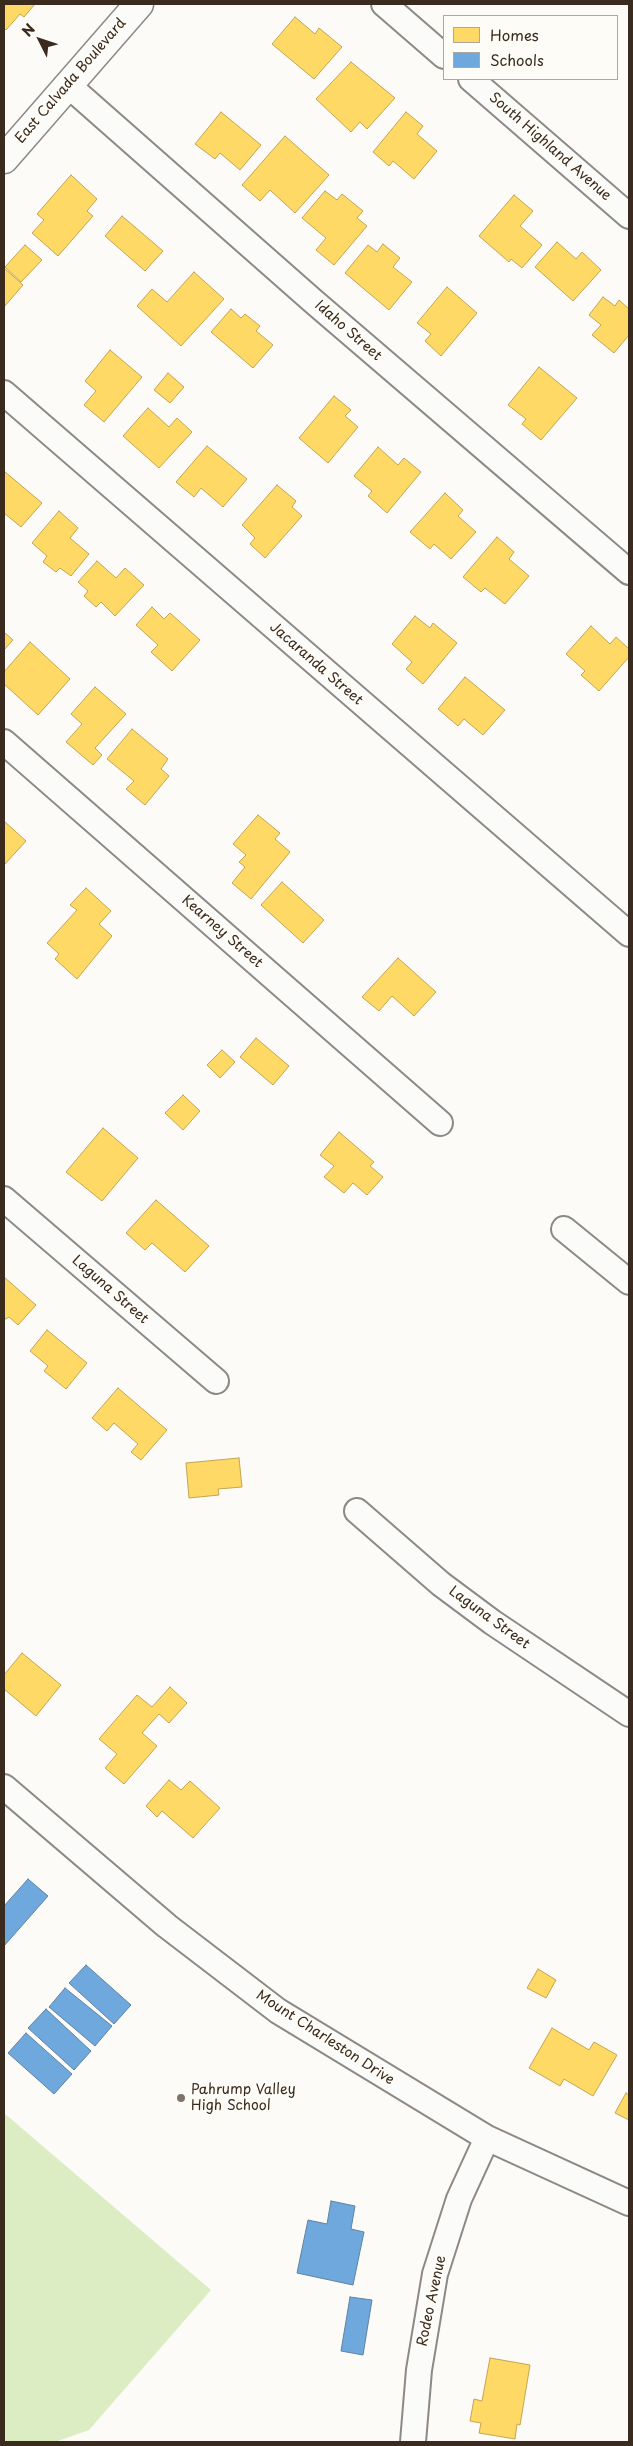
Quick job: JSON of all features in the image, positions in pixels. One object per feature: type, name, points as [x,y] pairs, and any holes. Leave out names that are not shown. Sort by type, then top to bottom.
[{"type":"main road","name":"East Calvada Boulevard","points":[[4,159],[138,4]]},
{"type":"street","points":[[384,4],[443,55]]},
{"type":"street","name":"South Highland Avenue","points":[[472,80],[629,216]]},
{"type":"street","name":"Idaho Street","points":[[69,86],[313,301],[629,572]]},
{"type":"street","name":"Jacaranda Street","points":[[4,393],[629,934]]},
{"type":"street","name":"Kearney Street","points":[[4,742],[440,1123]]},
{"type":"street","name":"Laguna Street","points":[[4,1199],[216,1381]]},
{"type":"street","points":[[564,1228],[629,1282]]},
{"type":"street","name":"Laguna Street","points":[[357,1511],[441,1584],[485,1617],[629,1714]]},
{"type":"street","name":"Mount Charleston Drive","points":[[4,1787],[168,1926],[278,2011],[487,2138],[629,2203]]},
{"type":"street","name":"Rodeo Avenue","points":[[413,2442],[419,2370],[435,2274],[459,2199],[487,2138]]},
{"type":"green space","points":[[4,2113],[211,2290],[89,2430],[55,2442],[4,2442]]},
{"type":"building: Homes","points":[[4,4],[35,4],[24,17],[20,14],[6,30],[4,28]]},
{"type":"building: Homes","points":[[295,17],[315,34],[319,28],[342,47],[314,79],[272,44]]},
{"type":"building: Homes","points":[[351,62],[395,98],[367,129],[360,122],[351,132],[316,99]]},
{"type":"building: Homes","points":[[221,112],[261,145],[240,170],[220,153],[215,159],[195,144]]},
{"type":"building: Homes","points":[[406,112],[423,126],[417,134],[437,151],[414,179],[393,161],[389,166],[373,152]]},
{"type":"building: Homes","points":[[285,136],[329,175],[295,213],[270,190],[260,201],[242,185]]},
{"type":"building: Homes","points":[[71,175],[97,199],[87,211],[93,216],[58,256],[32,233],[44,220],[37,214]]},
{"type":"building: Homes","points":[[325,191],[337,200],[342,194],[363,211],[357,218],[367,226],[334,265],[316,250],[326,238],[302,218]]},
{"type":"building: Homes","points":[[514,195],[533,211],[520,226],[542,245],[522,268],[511,259],[509,262],[479,236]]},
{"type":"building: Homes","points":[[122,216],[163,251],[145,271],[105,236]]},
{"type":"building: Homes","points":[[557,242],[576,259],[582,252],[601,270],[573,301],[535,267]]},
{"type":"building: Homes","points":[[383,244],[400,258],[393,267],[412,282],[389,310],[345,273],[368,245],[377,252]]},
{"type":"building: Homes","points":[[25,245],[42,260],[21,282],[5,267]]},
{"type":"building: Homes","points":[[4,268],[23,285],[4,307]]},
{"type":"building: Homes","points":[[194,272],[224,299],[181,346],[137,306],[152,289],[167,302]]},
{"type":"building: Homes","points":[[447,287],[477,313],[441,356],[425,341],[431,334],[417,323]]},
{"type":"building: Homes","points":[[603,297],[615,306],[619,300],[629,309],[629,335],[614,353],[592,335],[601,325],[589,315]]},
{"type":"building: Homes","points":[[231,309],[241,318],[245,314],[260,326],[256,331],[273,345],[253,368],[211,332]]},
{"type":"building: Homes","points":[[110,350],[142,377],[104,422],[84,405],[96,391],[85,381]]},
{"type":"building: Homes","points":[[539,367],[577,398],[541,440],[522,424],[526,419],[508,405]]},
{"type":"building: Homes","points":[[168,373],[184,387],[170,403],[154,390]]},
{"type":"building: Homes","points":[[334,396],[351,410],[345,416],[358,427],[328,463],[299,438]]},
{"type":"building: Homes","points":[[148,408],[169,427],[177,418],[192,432],[159,468],[123,436]]},
{"type":"building: Homes","points":[[207,446],[247,479],[223,507],[201,488],[194,497],[176,482]]},
{"type":"building: Homes","points":[[378,447],[398,465],[404,458],[421,472],[387,513],[368,496],[372,491],[354,476]]},
{"type":"building: Homes","points":[[4,471],[42,503],[21,527],[4,513]]},
{"type":"building: Homes","points":[[277,485],[296,501],[292,507],[302,516],[265,558],[250,544],[255,538],[242,525]]},
{"type":"building: Homes","points":[[445,493],[463,510],[458,516],[476,532],[451,559],[434,544],[430,549],[410,532]]},
{"type":"building: Homes","points":[[59,511],[78,528],[70,538],[89,554],[71,576],[60,568],[56,572],[43,562],[47,556],[32,543]]},
{"type":"building: Homes","points":[[497,537],[514,552],[509,559],[529,576],[505,604],[485,588],[481,592],[463,577]]},
{"type":"building: Homes","points":[[97,561],[116,578],[125,568],[144,585],[115,616],[101,602],[96,607],[84,596],[88,591],[78,582]]},
{"type":"building: Homes","points":[[152,607],[164,619],[170,613],[200,640],[172,671],[151,652],[158,645],[136,625]]},
{"type":"building: Homes","points":[[415,616],[430,628],[433,623],[457,643],[423,684],[406,669],[412,662],[392,644]]},
{"type":"building: Homes","points":[[591,626],[610,644],[616,637],[629,649],[629,657],[599,691],[581,675],[585,671],[566,654]]},
{"type":"building: Homes","points":[[4,632],[13,640],[4,650]]},
{"type":"building: Homes","points":[[30,642],[70,679],[38,715],[4,684],[4,672]]},
{"type":"building: Homes","points":[[465,677],[505,710],[483,735],[464,719],[458,726],[438,709]]},
{"type":"building: Homes","points":[[95,687],[126,714],[95,748],[102,755],[93,765],[66,742],[82,724],[71,714]]},
{"type":"building: Homes","points":[[132,729],[168,759],[161,769],[169,776],[145,805],[126,789],[134,781],[107,759]]},
{"type":"building: Homes","points":[[258,815],[280,833],[275,839],[290,852],[251,899],[232,883],[245,867],[239,862],[246,855],[233,844]]},
{"type":"building: Homes","points":[[4,821],[26,841],[5,864],[4,862]]},
{"type":"building: Homes","points":[[282,882],[324,920],[303,943],[261,905]]},
{"type":"building: Homes","points":[[86,888],[111,911],[99,924],[112,936],[77,979],[55,959],[59,954],[47,943],[77,910],[70,905]]},
{"type":"building: Homes","points":[[398,958],[436,992],[414,1016],[392,996],[379,1011],[362,997]]},
{"type":"building: Homes","points":[[256,1038],[289,1066],[273,1085],[240,1057]]},
{"type":"building: Homes","points":[[222,1050],[235,1062],[220,1078],[207,1065]]},
{"type":"building: Homes","points":[[183,1095],[200,1111],[183,1130],[165,1113]]},
{"type":"building: Homes","points":[[103,1128],[138,1158],[102,1201],[66,1172]]},
{"type":"building: Homes","points":[[339,1132],[374,1162],[370,1166],[383,1177],[367,1195],[353,1183],[344,1193],[324,1177],[334,1166],[320,1155]]},
{"type":"building: Homes","points":[[156,1200],[209,1246],[185,1272],[152,1243],[145,1250],[126,1233]]},
{"type":"building: Homes","points":[[4,1277],[36,1305],[18,1325],[9,1317],[4,1320]]},
{"type":"building: Homes","points":[[47,1330],[87,1363],[66,1389],[44,1371],[48,1366],[30,1351]]},
{"type":"building: Homes","points":[[118,1388],[167,1430],[141,1460],[131,1452],[138,1444],[114,1423],[107,1431],[92,1418]]},
{"type":"building: Homes","points":[[239,1458],[242,1487],[218,1489],[219,1495],[189,1498],[186,1463]]},
{"type":"building: Homes","points":[[22,1653],[61,1685],[36,1716],[4,1689],[4,1675]]},
{"type":"building: Homes","points":[[170,1687],[187,1703],[169,1723],[159,1714],[142,1733],[157,1746],[124,1784],[105,1768],[117,1754],[99,1739],[137,1695],[152,1707]]},
{"type":"building: Homes","points":[[169,1780],[181,1790],[190,1781],[220,1808],[193,1838],[162,1811],[157,1817],[146,1806]]},
{"type":"building: Homes","points":[[538,1969],[556,1980],[546,1998],[527,1988]]},
{"type":"building: Homes","points":[[552,2028],[589,2050],[594,2042],[617,2055],[593,2096],[564,2079],[560,2086],[529,2068]]},
{"type":"building: Homes","points":[[626,2093],[629,2095],[629,2120],[615,2113]]},
{"type":"building: Homes","points":[[490,2358],[530,2365],[520,2425],[517,2424],[515,2439],[479,2433],[481,2423],[470,2421],[474,2399],[482,2401]]},
{"type":"building: Schools","points":[[28,1879],[48,1896],[4,1946],[4,1906]]},
{"type":"building: Schools","points":[[86,1965],[131,2005],[114,2024],[69,1983]]},
{"type":"building: Schools","points":[[65,1988],[112,2026],[95,2046],[49,2007]]},
{"type":"building: Schools","points":[[46,2009],[91,2051],[74,2070],[28,2028]]},
{"type":"building: Schools","points":[[26,2033],[72,2074],[54,2094],[8,2053]]},
{"type":"building: Schools","points":[[331,2201],[355,2206],[351,2229],[364,2232],[353,2285],[297,2273],[308,2220],[327,2224]]},
{"type":"building: Schools","points":[[350,2297],[372,2300],[363,2355],[341,2351]]},
{"type":"place","name":"Pahrump Valley High School","points":[[181,2098]]}]
